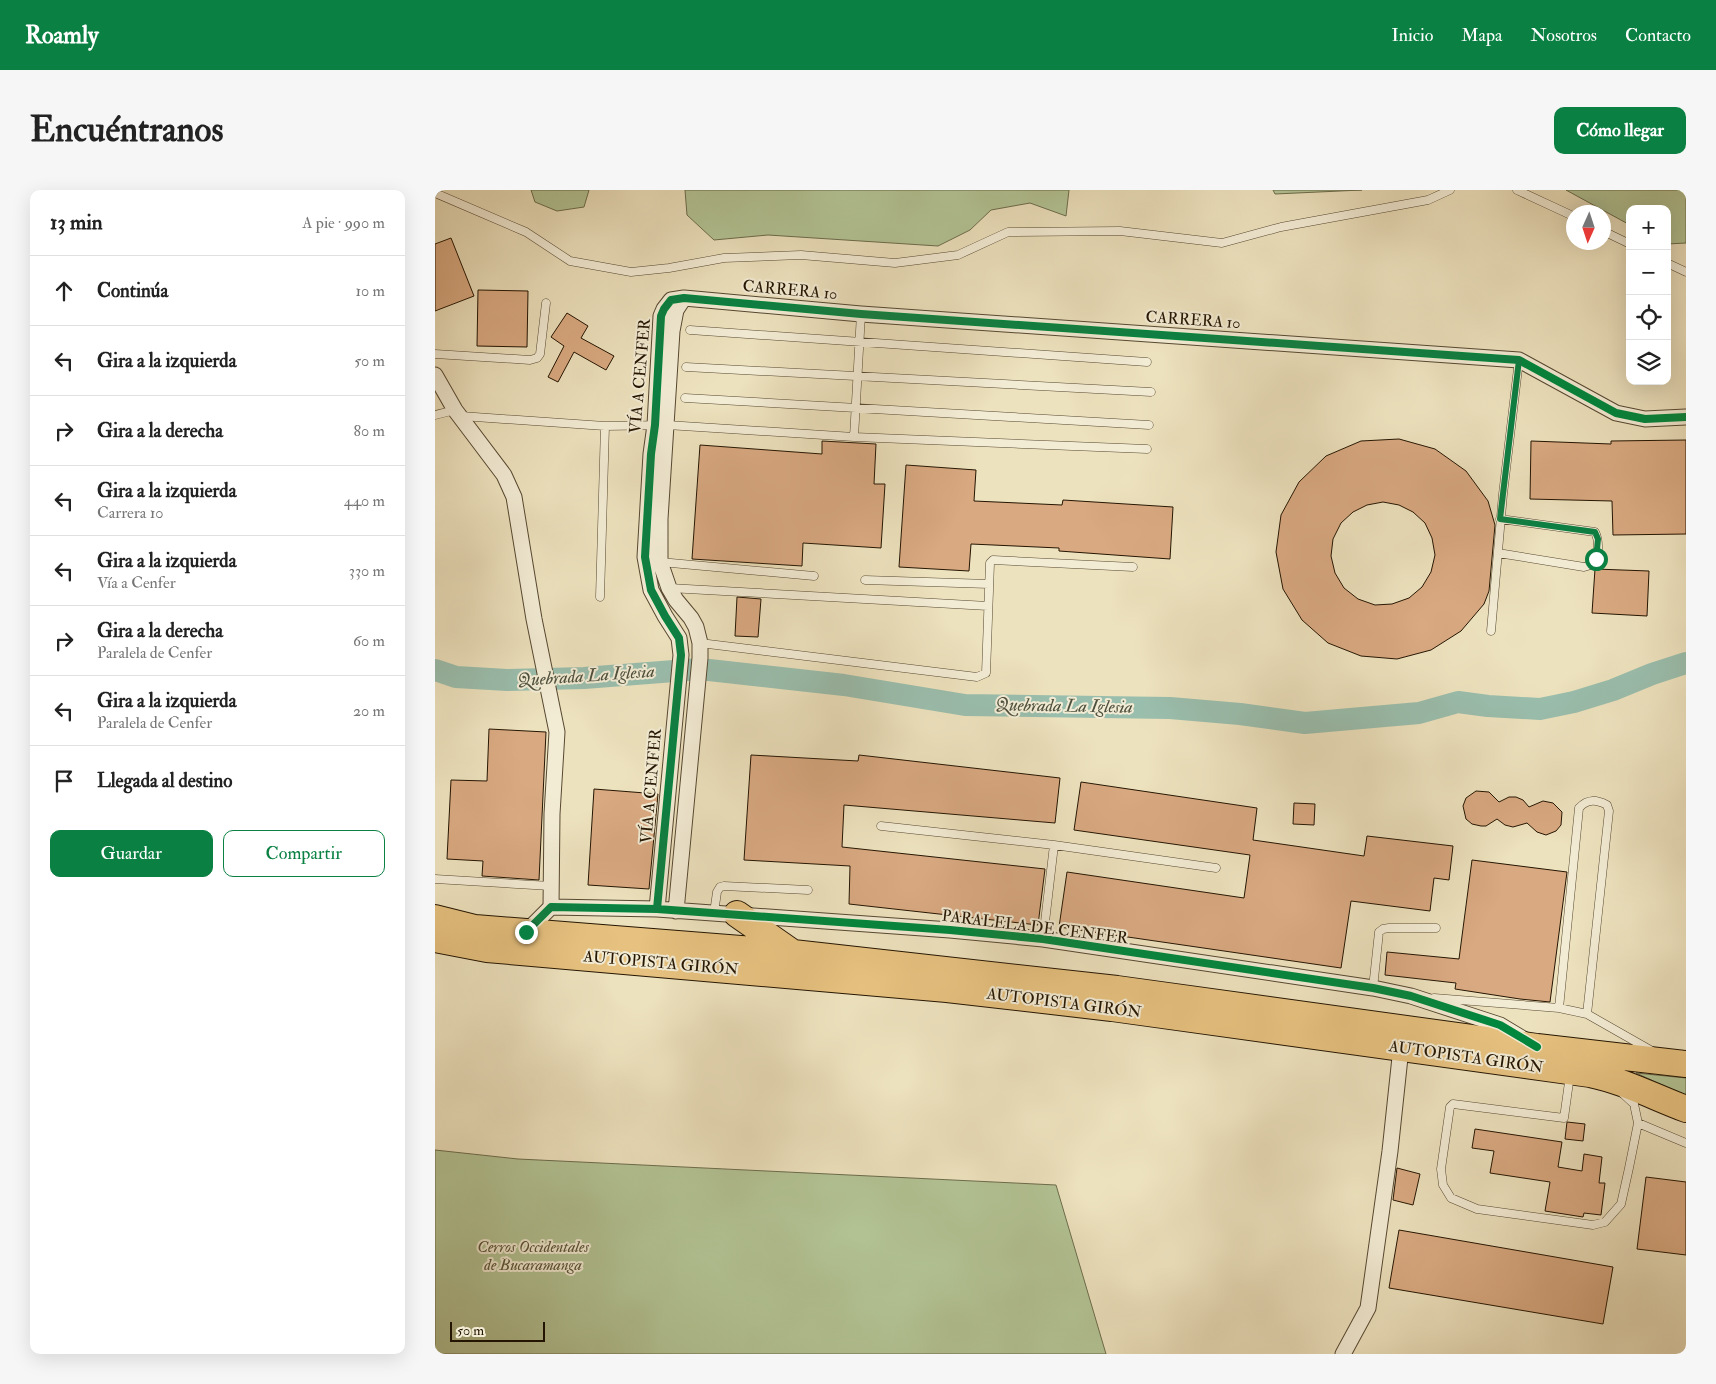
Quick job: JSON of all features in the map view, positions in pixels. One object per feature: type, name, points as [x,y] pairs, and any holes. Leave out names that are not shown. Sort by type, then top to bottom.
[{"type":"highway","points":[[726,914],[793,953]]},
{"type":"highway","name":"AUTOPISTA GIRÓN","points":[[435,918],[475,928],[793,953],[1117,989],[1537,1047],[1679,1064]]},
{"type":"highway","name":"AUTOPISTA GIRÓN","points":[[435,939],[487,948],[947,989],[1112,1008],[1581,1073],[1611,1079],[1678,1104]]},
{"type":"street","name":"CARRERA 10","points":[[684,298],[861,314],[1519,360],[1616,413],[1645,419],[1686,417]]},
{"type":"street","name":"VÍA A CENFER","points":[[676,911],[700,658],[696,627],[669,588],[660,562],[661,316],[671,300],[684,298]]},
{"type":"street","points":[[435,375],[458,413],[504,475],[514,497],[550,704],[557,732],[552,814],[551,907],[526,932]]},
{"type":"street","name":"VÍA A CENFER","points":[[657,909],[681,655],[679,638],[651,590],[645,557],[651,454],[661,425]]},
{"type":"street","name":"PARALELA DE CENFER","points":[[551,907],[657,909],[950,930],[1043,939],[1373,988],[1411,996],[1501,1025],[1537,1047]]},
{"type":"street","points":[[1343,1354],[1368,1308],[1391,1151],[1401,1048]]},
{"type":"lane","points":[[435,193],[526,232],[570,261],[631,272],[669,268],[723,258],[801,255],[895,263],[958,255],[1008,232],[1120,232],[1223,243],[1281,227],[1428,200],[1450,190]]},
{"type":"lane","points":[[1517,190],[1566,213]]},
{"type":"lane","points":[[1611,235],[1626,242]]},
{"type":"lane","points":[[1671,264],[1686,272]]},
{"type":"lane","points":[[435,354],[530,360],[537,358],[540,354],[547,303]]},
{"type":"lane","points":[[854,437],[861,314]]},
{"type":"lane","points":[[690,330],[1147,362]]},
{"type":"lane","points":[[1491,631],[1500,519],[1519,360]]},
{"type":"lane","points":[[686,367],[1151,392]]},
{"type":"lane","points":[[685,398],[1149,425]]},
{"type":"lane","points":[[435,415],[458,413],[605,426],[661,425],[854,437],[1147,449]]},
{"type":"lane","points":[[600,597],[605,426]]},
{"type":"lane","points":[[1498,553],[1584,567],[1592,564],[1596,559],[1598,539],[1595,532],[1500,519]]},
{"type":"lane","points":[[699,643],[977,677],[983,676],[986,673],[990,563],[997,560],[1133,567]]},
{"type":"lane","points":[[660,562],[814,576]]},
{"type":"lane","points":[[865,580],[989,584]]},
{"type":"lane","points":[[669,588],[988,606]]},
{"type":"lane","points":[[1559,1008],[1579,808],[1584,802],[1597,800],[1607,805],[1609,811],[1587,1014]]},
{"type":"lane","points":[[881,826],[1054,845],[1216,868]]},
{"type":"lane","points":[[1043,939],[1054,845]]},
{"type":"lane","points":[[435,879],[551,886]]},
{"type":"lane","points":[[726,914],[717,892],[720,887],[808,890]]},
{"type":"lane","points":[[1373,988],[1379,932],[1389,928],[1436,928]]},
{"type":"lane","name":"PARALELA DE CENFER","points":[[1411,996],[1559,1008],[1587,1014],[1679,1064]]},
{"type":"lane","points":[[1581,1073],[1621,1092],[1634,1104],[1638,1123],[1621,1204],[1605,1222],[1593,1225],[1477,1209],[1451,1198],[1443,1185],[1441,1169],[1450,1107],[1453,1104],[1458,1103],[1564,1118],[1581,1073]]},
{"type":"lane","points":[[1638,1123],[1686,1143]]},
{"type":"green space","points":[[531,190],[589,190],[584,207],[557,211],[535,202]]},
{"type":"green space","points":[[685,190],[1069,190],[1066,216],[1030,203],[991,210],[970,230],[938,246],[768,235],[714,240],[687,215]]},
{"type":"green space","points":[[1273,190],[1362,190],[1275,194]]},
{"type":"green space","points":[[1566,190],[1686,190],[1686,243],[1671,244],[1671,205],[1626,205],[1626,223],[1611,215],[1611,205],[1593,205]]},
{"type":"green space","points":[[1636,1073],[1686,1078],[1686,1095],[1682,1094]]},
{"type":"green space","name":"Cerros Occidentales de Bucaramanga","points":[[435,1150],[518,1159],[1056,1185],[1106,1354],[435,1354]]},
{"type":"building","points":[[451,238],[474,296],[435,311],[435,244]]},
{"type":"building","points":[[478,290],[528,291],[527,347],[477,346]]},
{"type":"building","points":[[567,313],[588,326],[581,338],[614,356],[606,370],[574,352],[558,382],[548,377],[564,346],[551,337]]},
{"type":"building","points":[[1399,439],[1435,449],[1466,471],[1488,501],[1495,525],[1489,591],[1484,604],[1461,631],[1431,650],[1397,659],[1361,656],[1328,643],[1302,620],[1283,589],[1276,552],[1281,515],[1299,482],[1326,456],[1361,441]],"holes":[[[1383,502],[1399,505],[1413,512],[1425,523],[1432,538],[1435,555],[1431,572],[1422,587],[1409,598],[1392,604],[1375,605],[1358,599],[1344,588],[1335,573],[1331,556],[1333,539],[1341,523],[1353,512],[1367,505]]]},
{"type":"building","points":[[1686,440],[1686,534],[1613,535],[1612,501],[1530,499],[1531,441],[1611,444],[1611,441]]},
{"type":"building","points":[[822,441],[876,444],[874,484],[885,484],[881,548],[803,543],[802,566],[692,559],[700,445],[822,454]]},
{"type":"building","points":[[906,465],[976,470],[974,501],[1062,505],[1063,500],[1173,507],[1170,559],[1059,551],[1059,548],[971,544],[969,571],[899,567]]},
{"type":"building","points":[[1595,569],[1649,571],[1647,616],[1592,613]]},
{"type":"building","points":[[737,597],[761,599],[758,637],[735,636]]},
{"type":"building","points":[[489,729],[546,732],[539,880],[482,876],[483,861],[447,859],[451,780],[487,781]]},
{"type":"building","points":[[751,755],[858,761],[859,755],[1060,778],[1055,823],[844,805],[842,847],[1045,869],[1038,925],[849,904],[850,866],[744,860]]},
{"type":"building","points":[[1081,782],[1257,808],[1253,840],[1364,856],[1367,836],[1453,846],[1449,880],[1434,878],[1430,911],[1351,901],[1341,968],[1059,927],[1067,872],[1244,898],[1250,855],[1074,830]]},
{"type":"building","points":[[594,789],[658,794],[649,889],[588,885]]},
{"type":"building","points":[[1476,791],[1489,792],[1499,802],[1509,797],[1516,797],[1523,800],[1529,807],[1543,801],[1553,803],[1562,812],[1561,825],[1556,831],[1546,835],[1537,832],[1527,823],[1513,827],[1505,825],[1497,819],[1486,826],[1472,824],[1466,819],[1463,806],[1466,798]]},
{"type":"building","points":[[1294,803],[1315,804],[1314,825],[1293,824]]},
{"type":"building","points":[[1472,860],[1567,872],[1550,1002],[1455,989],[1456,983],[1385,975],[1387,952],[1459,959]]},
{"type":"building","points":[[1567,1122],[1585,1124],[1583,1141],[1565,1139]]},
{"type":"building","points":[[1475,1129],[1562,1142],[1558,1167],[1582,1171],[1584,1154],[1602,1157],[1599,1183],[1605,1183],[1601,1215],[1584,1213],[1583,1217],[1545,1211],[1550,1182],[1490,1173],[1494,1151],[1472,1148]]},
{"type":"building","points":[[1397,1168],[1420,1174],[1413,1205],[1393,1200]]},
{"type":"building","points":[[1646,1177],[1686,1182],[1686,1255],[1637,1249]]},
{"type":"building","points":[[1399,1230],[1613,1267],[1603,1324],[1389,1288]]},
{"type":"waterway","name":"Quebrada La Iglesia","points":[[435,670],[456,677],[507,680],[584,678],[700,669],[844,685],[965,705],[1170,708],[1240,714],[1305,723],[1419,713],[1458,702],[1540,709],[1574,702],[1613,690],[1686,663]]},
{"type":"cycle path","points":[[657,909],[681,655],[679,638],[651,590],[645,557],[661,316],[671,300],[684,298],[861,314],[1519,360],[1616,413],[1645,419],[1686,417]]},
{"type":"cycle path","points":[[526,932],[551,907],[657,909],[950,930],[1043,939],[1373,988],[1411,996],[1500,1025],[1537,1047]]},
{"type":"route","points":[[526,932],[551,907],[657,909],[681,655],[679,638],[651,590],[645,557],[661,316],[671,300],[684,298],[861,314],[1519,360],[1500,519],[1595,532],[1598,539],[1596,559]]}]
